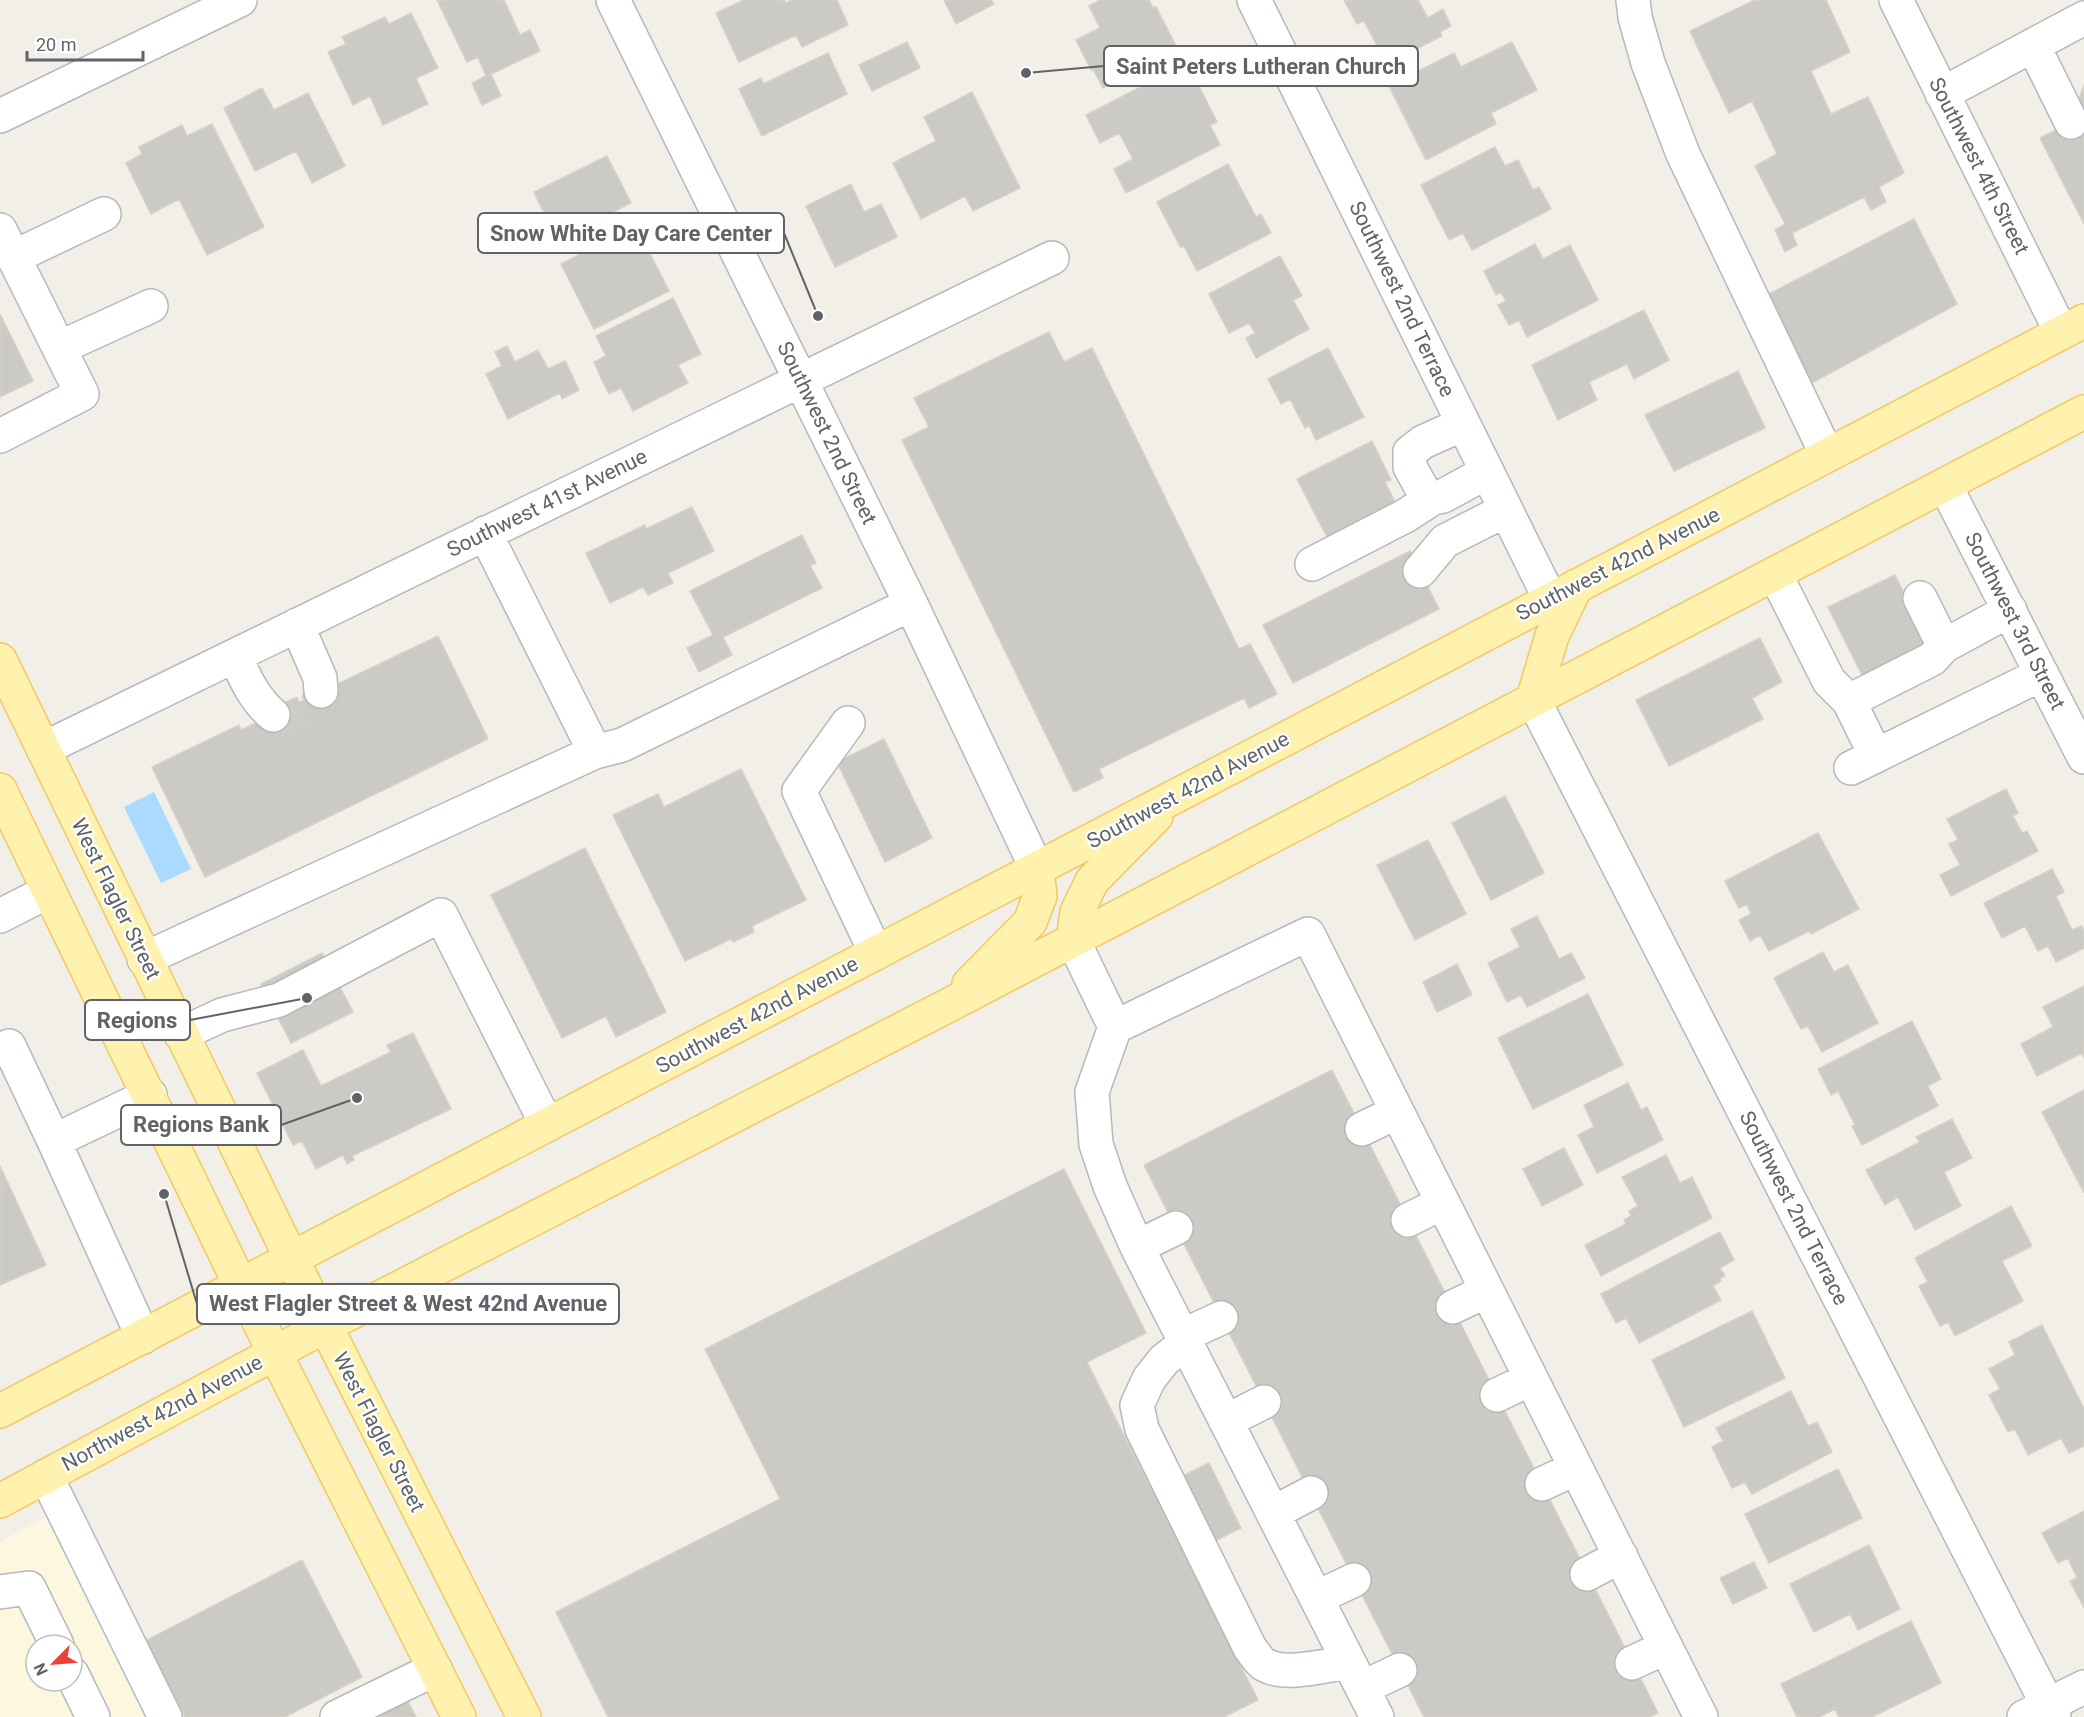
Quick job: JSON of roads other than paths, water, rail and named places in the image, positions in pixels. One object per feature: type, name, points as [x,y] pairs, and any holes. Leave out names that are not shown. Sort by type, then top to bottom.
[{"type":"main road","name":"Southwest 42nd Avenue","points":[[292,1260],[2073,326]]},
{"type":"main road","points":[[325,1326],[949,1005],[2084,412]]},
{"type":"main road","points":[[1533,699],[1563,593]]},
{"type":"main road","name":"West Flagler Street","points":[[0,660],[292,1260],[524,1717]]},
{"type":"main road","points":[[0,790],[242,1286],[459,1717]]},
{"type":"main road","points":[[1073,940],[1077,912],[1092,881],[1176,796]]},
{"type":"main road","points":[[949,1005],[1030,922],[1040,896],[1037,869]]},
{"type":"main road","points":[[0,1411],[292,1260]]},
{"type":"main road","name":"Northwest 42nd Avenue","points":[[0,1501],[325,1326]]},
{"type":"street","points":[[0,116],[240,0]]},
{"type":"street","name":"Southwest 2nd Street","points":[[613,0],[911,604],[1037,869]]},
{"type":"street","name":"Southwest 2nd Terrace","points":[[1254,0],[1506,510],[1563,593]]},
{"type":"street","points":[[1633,0],[1635,17],[1648,63],[1683,153],[1827,455]]},
{"type":"street","name":"Southwest 4th Street","points":[[1896,0],[1942,94],[2073,326]]},
{"type":"street","points":[[1942,94],[2084,18]]},
{"type":"street","points":[[2033,45],[2071,122]]},
{"type":"street","points":[[0,436],[81,394],[7,244],[105,214]]},
{"type":"street","name":"Southwest 41st Avenue","points":[[43,749],[1052,258]]},
{"type":"street","points":[[59,348],[151,306]]},
{"type":"street","points":[[1433,498],[1425,494],[1410,467],[1410,452],[1423,442],[1463,424]]},
{"type":"street","points":[[1312,564],[1405,516],[1433,498],[1487,472]]},
{"type":"street","name":"Southwest 3rd Street","points":[[1945,485],[2084,757]]},
{"type":"street","points":[[1420,571],[1445,541],[1506,510]]},
{"type":"street","points":[[485,533],[595,752]]},
{"type":"street","points":[[1775,574],[1829,681],[1849,701],[1863,762],[2042,674]]},
{"type":"street","points":[[1920,598],[1944,646]]},
{"type":"street","points":[[144,959],[595,752],[622,745],[911,604]]},
{"type":"street","points":[[1849,701],[1932,659],[1944,646],[2010,610]]},
{"type":"street","points":[[297,625],[320,678],[321,692]]},
{"type":"street","points":[[235,656],[253,694],[273,715]]},
{"type":"street","name":"Southwest 2nd Terrace","points":[[1533,699],[2042,1713]]},
{"type":"street","points":[[848,723],[799,791],[876,953]]},
{"type":"street","points":[[0,916],[49,891]]},
{"type":"street","points":[[181,1035],[222,1015],[279,1000],[441,915],[547,1125]]},
{"type":"street","points":[[1377,1717],[1137,1247],[1110,1186],[1096,1144],[1092,1092],[1115,1028],[1308,934],[1701,1717]]},
{"type":"street","points":[[1073,940],[1115,1028]]},
{"type":"street","points":[[0,1050],[9,1046],[143,1336]]},
{"type":"street","points":[[54,1141],[150,1095]]},
{"type":"street","points":[[1362,1129],[1397,1112]]},
{"type":"street","points":[[1408,1220],[1442,1203]]},
{"type":"street","points":[[1137,1247],[1176,1228]]},
{"type":"street","points":[[1452,1307],[1486,1291]]},
{"type":"street","points":[[1221,1318],[1184,1339],[1149,1379],[1137,1405],[1142,1429],[1250,1648],[1263,1664],[1276,1670],[1355,1675],[1400,1670]]},
{"type":"street","points":[[1497,1395],[1531,1379]]},
{"type":"street","points":[[1226,1421],[1264,1402]]},
{"type":"street","points":[[1542,1485],[1576,1467]]},
{"type":"street","points":[[46,1476],[165,1717]]},
{"type":"street","points":[[1273,1513],[1311,1493]]},
{"type":"street","points":[[1587,1574],[1621,1556]]},
{"type":"street","points":[[1316,1598],[1354,1580]]},
{"type":"street","points":[[0,1592],[28,1588],[51,1633]]},
{"type":"street","points":[[1632,1663],[1666,1647]]},
{"type":"street","points":[[337,1717],[435,1669]]},
{"type":"street","points":[[2042,1713],[2084,1687]]},
{"type":"street","points":[[81,1693],[93,1717]]},
{"type":"water","points":[[154,792],[191,869],[161,883],[124,807]]},
{"type":"tunnel","points":[[273,715],[287,719],[316,706],[321,691]]},
{"type":"place","name":"Saint Peters Lutheran Church","points":[[1026,73]]},
{"type":"place","name":"Snow White Day Care Center","points":[[818,316]]},
{"type":"place","name":"Regions","points":[[307,998]]},
{"type":"place","name":"Regions Bank","points":[[357,1098]]},
{"type":"place","name":"West Flagler Street & West 42nd Avenue","points":[[164,1194]]}]
